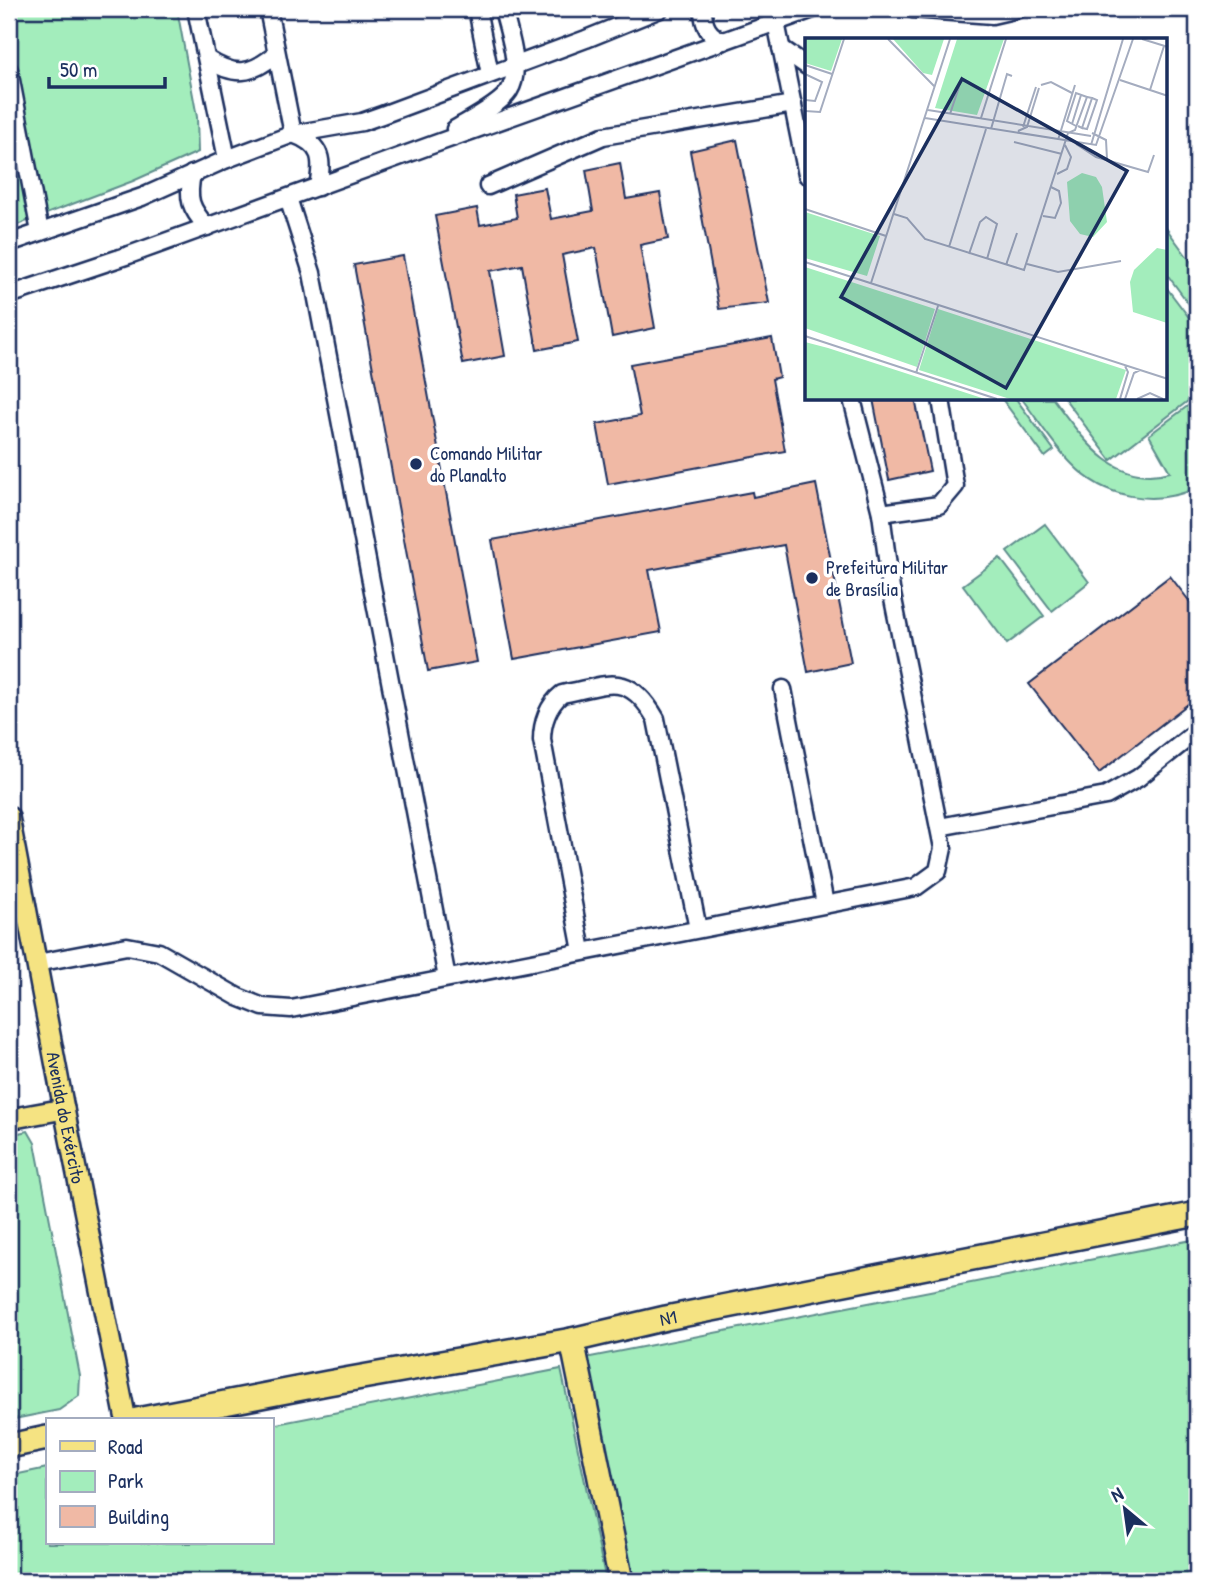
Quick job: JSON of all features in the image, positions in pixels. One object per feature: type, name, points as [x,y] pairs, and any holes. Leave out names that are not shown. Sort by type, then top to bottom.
[{"type":"highway","name":"N1","points":[[147,1418],[572,1340],[666,1318],[1197,1214]]},
{"type":"highway","points":[[572,1340],[621,1581]]},
{"type":"highway","points":[[9,1446],[46,1438]]},
{"type":"main road","name":"Avenida do Exército","points":[[9,817],[127,1418]]},
{"type":"main road","points":[[9,1119],[64,1109]]},
{"type":"street","points":[[196,9],[227,159]]},
{"type":"street","points":[[268,9],[293,134]]},
{"type":"street","points":[[477,9],[489,74]]},
{"type":"street","points":[[429,146],[507,94],[512,85],[514,66],[503,9]]},
{"type":"street","points":[[9,243],[142,197],[227,159],[293,134],[362,122],[660,9]]},
{"type":"street","points":[[703,9],[706,29],[724,41]]},
{"type":"street","points":[[9,295],[207,227],[724,41],[776,16],[813,9]]},
{"type":"street","points":[[912,9],[992,15],[1018,9]]},
{"type":"street","points":[[776,16],[805,165]]},
{"type":"street","points":[[781,48],[805,65]]},
{"type":"street","points":[[207,59],[222,69],[244,72],[262,66],[276,54]]},
{"type":"street","points":[[9,70],[40,232]]},
{"type":"street","points":[[488,186],[603,136],[793,104]]},
{"type":"street","points":[[293,134],[307,139],[320,157],[322,166],[318,187]]},
{"type":"street","points":[[192,174],[188,193],[194,213],[207,227]]},
{"type":"street","points":[[288,198],[312,273],[447,978]]},
{"type":"street","points":[[37,963],[127,946],[159,952],[237,997],[262,1007],[291,1009],[916,887],[938,871],[943,848],[891,589],[881,513],[853,401]]},
{"type":"street","points":[[881,513],[939,505],[955,486],[941,401]]},
{"type":"street","points":[[582,951],[542,740],[542,726],[555,700],[562,694],[617,683],[631,688],[645,700],[656,719],[698,929]]},
{"type":"street","points":[[783,689],[825,904]]},
{"type":"street","points":[[939,827],[1106,796],[1138,778],[1197,731]]},
{"type":"green space","points":[[9,9],[177,9],[197,117],[198,152],[133,181],[9,228]]},
{"type":"green space","points":[[1168,231],[1197,270],[1197,315],[1168,276]]},
{"type":"green space","points":[[1168,290],[1197,328],[1197,394],[1111,460],[1067,401],[1168,401]]},
{"type":"green space","points":[[1197,399],[1197,488],[1181,494],[1147,498],[1114,492],[1085,476],[1052,441],[1023,401],[1055,401],[1088,443],[1116,466],[1132,473],[1150,475],[1170,472],[1149,435]]},
{"type":"green space","points":[[1003,401],[1017,401],[1054,450],[1045,457]]},
{"type":"green space","points":[[1045,524],[1089,582],[1052,611],[1007,552]]},
{"type":"green space","points":[[1000,558],[1044,616],[1007,644],[963,585]]},
{"type":"green space","points":[[28,1131],[35,1143],[80,1376],[79,1396],[59,1410],[9,1420],[9,1135]]},
{"type":"green space","points":[[1197,1239],[1197,1581],[627,1581],[580,1359]]},
{"type":"green space","points":[[561,1369],[606,1581],[9,1581],[9,1476],[46,1468],[46,1544],[273,1544],[273,1425]]},
{"type":"building","points":[[737,140],[769,303],[719,309],[690,151]]},
{"type":"building","points":[[620,163],[626,199],[660,193],[668,239],[640,245],[655,328],[612,337],[596,248],[562,255],[578,342],[537,350],[522,265],[490,271],[505,356],[463,364],[435,216],[477,208],[480,225],[517,218],[513,194],[545,188],[551,219],[593,211],[586,170]]},
{"type":"building","name":"Comando Militar do Planalto","points":[[403,256],[477,662],[428,671],[354,265]]},
{"type":"building","points":[[772,338],[779,377],[772,379],[785,451],[608,484],[597,424],[640,416],[630,364]]},
{"type":"building","points":[[873,401],[915,401],[930,471],[889,480]]},
{"type":"building","points":[[816,484],[851,663],[808,672],[784,545],[649,570],[661,632],[514,659],[492,540],[752,492],[753,497]]},
{"type":"building","points":[[1170,576],[1197,611],[1197,697],[1099,773],[1029,684]]},
{"type":"place","name":"Comando Militar do Planalto","points":[[416,464]]},
{"type":"place","name":"Prefeitura Militar de Brasília","points":[[812,578]]}]
